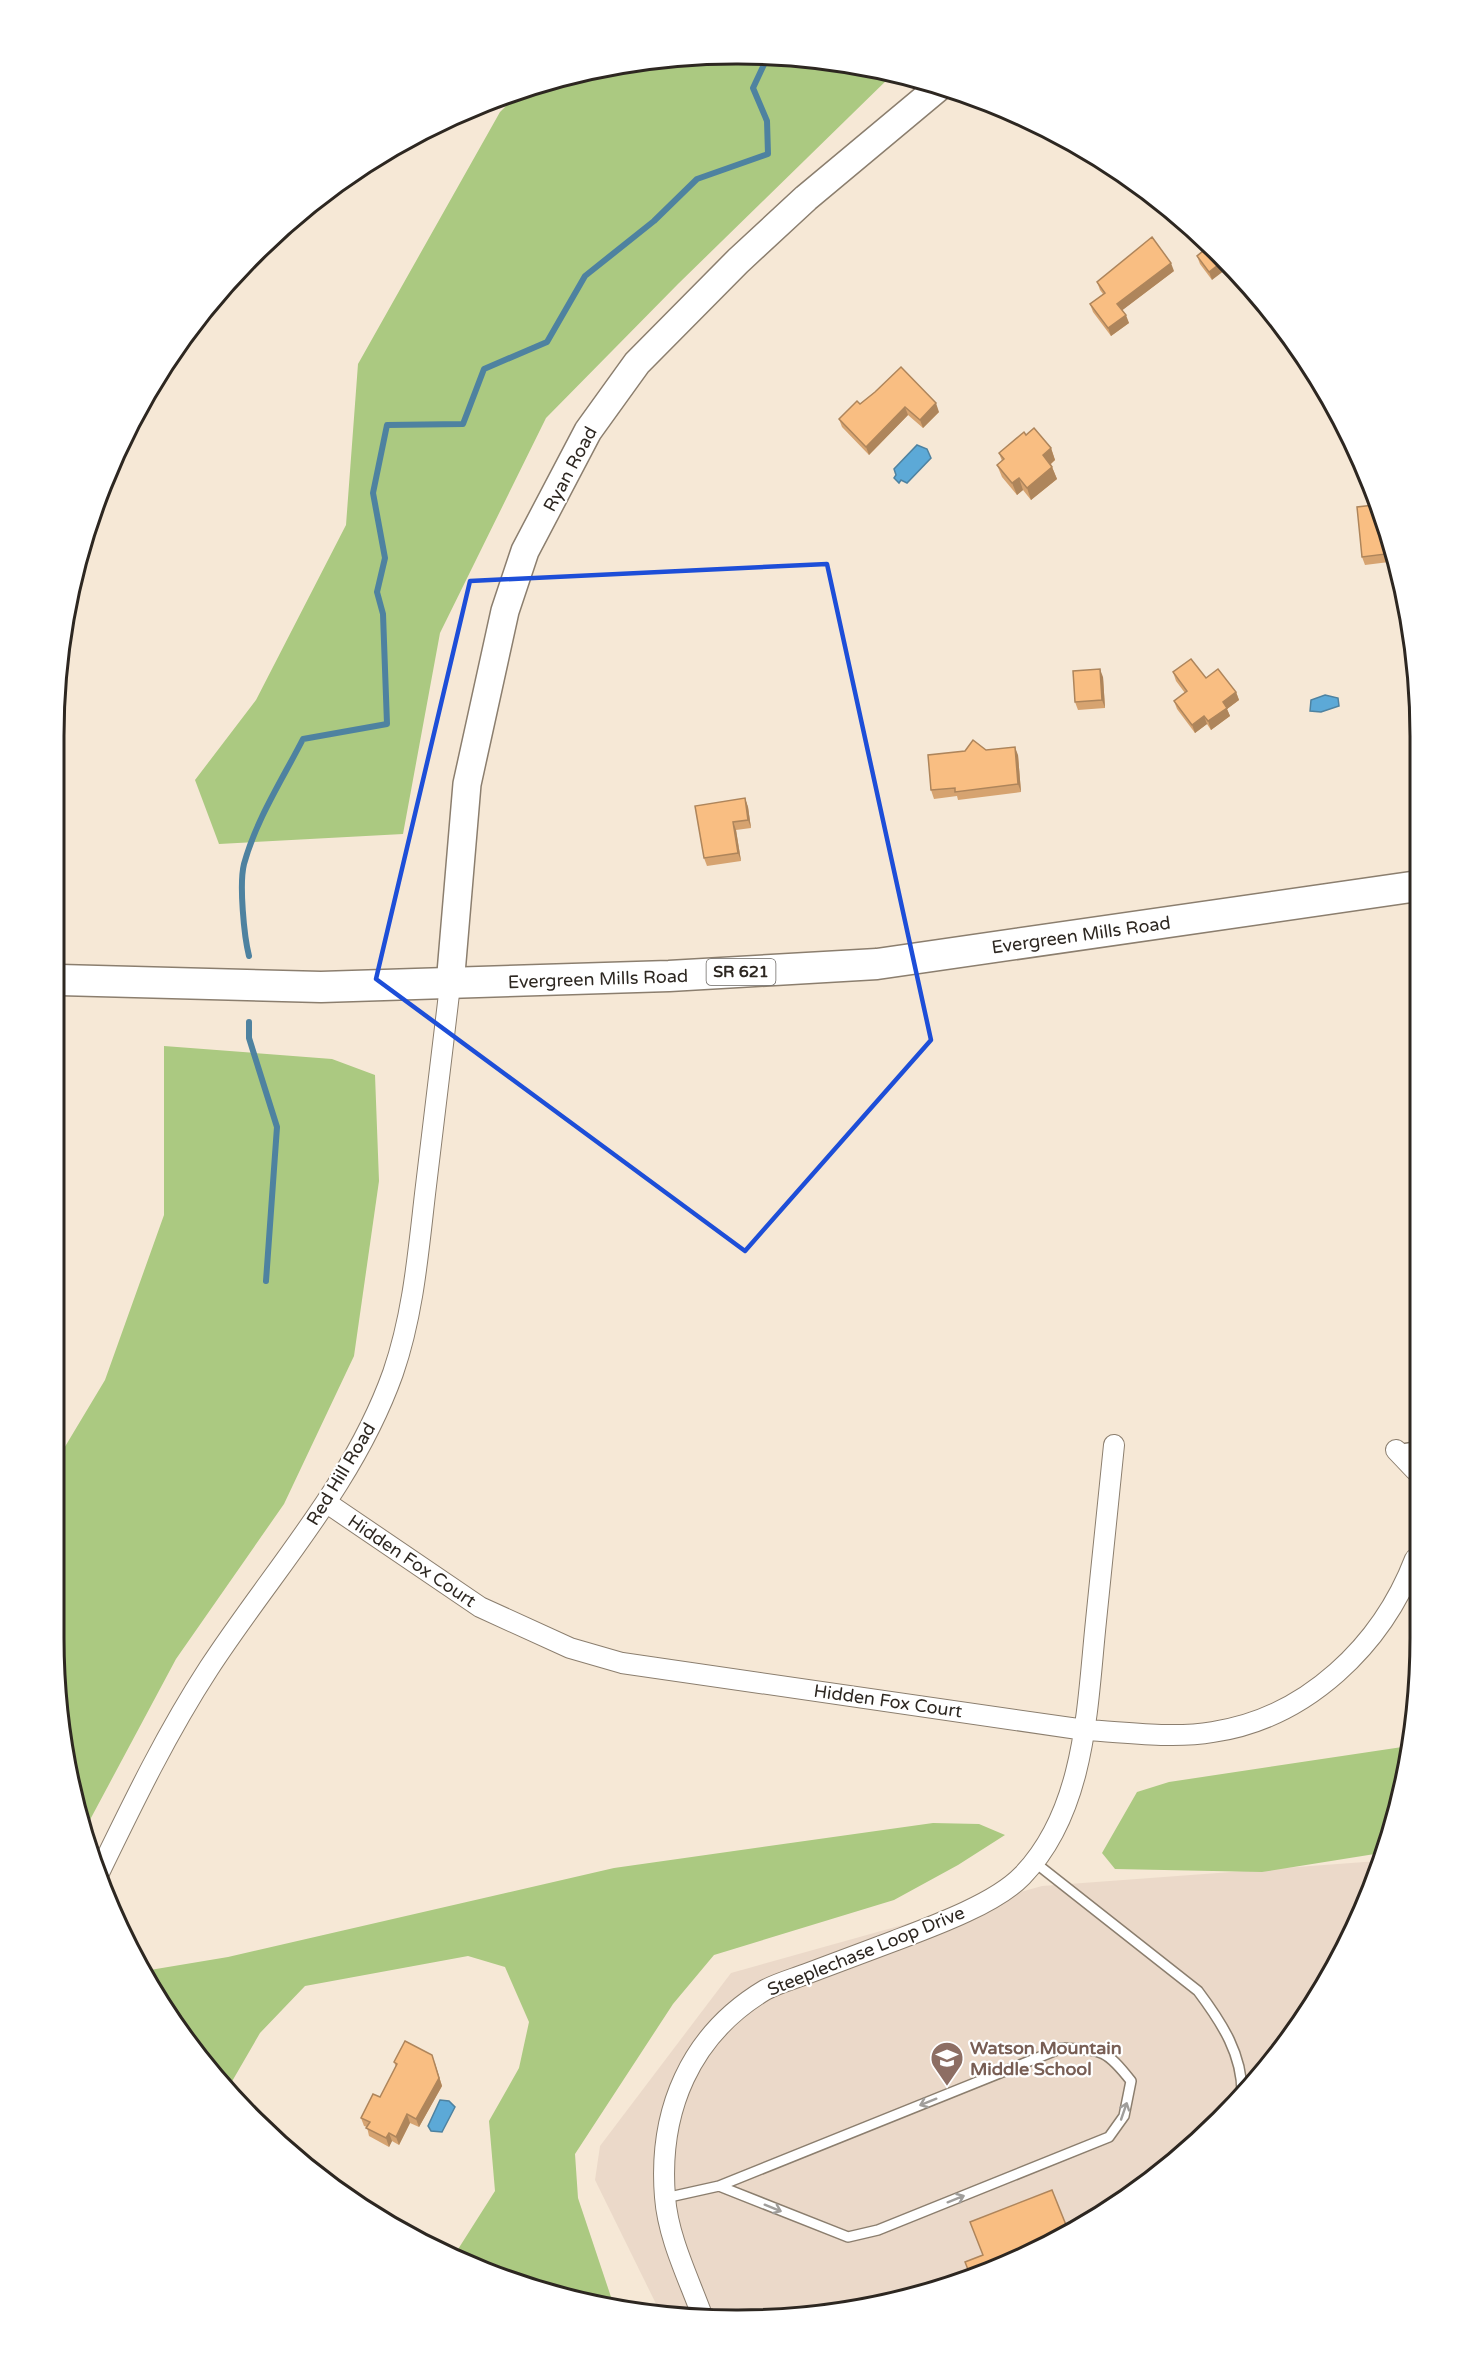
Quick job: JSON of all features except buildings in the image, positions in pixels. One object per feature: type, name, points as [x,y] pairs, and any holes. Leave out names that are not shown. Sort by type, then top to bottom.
[{"type":"main road","name":"Ryan Road","points":[[450,985],[467,784],[505,611],[525,551],[588,431],[637,363],[738,261],[806,198],[931,93]]},
{"type":"main road","name":"Evergreen Mills Road","points":[[64,980],[321,987],[450,985],[878,964],[1410,887]]},
{"type":"street","name":"Red Hill Road","points":[[104,1864],[184,1708],[210,1666],[327,1503],[375,1418],[393,1372],[408,1323],[450,985]]},
{"type":"street","name":"Steeplechase Loop Drive","points":[[700,2309],[674,2240],[665,2198],[666,2147],[672,2109],[683,2077],[731,2013],[768,1989],[943,1922],[978,1905],[1021,1877],[1033,1861],[1062,1815],[1085,1730],[1114,1445]]},
{"type":"street","name":"Hidden Fox Court","points":[[327,1503],[480,1607],[527,1630],[580,1651],[622,1663],[1085,1730],[1212,1732],[1255,1721],[1290,1705],[1333,1678],[1362,1648],[1404,1588],[1410,1572]]},
{"type":"lane","points":[[1033,1861],[1198,1991],[1219,2019],[1234,2049],[1240,2084]]},
{"type":"lane","points":[[665,2198],[719,2186],[1062,2048],[1097,2050],[1114,2059],[1131,2081],[1124,2116],[1109,2137],[878,2230],[848,2237],[719,2186]]},
{"type":"highlighted area","points":[[827,564],[931,1040],[745,1251],[376,979],[470,581]]},
{"type":"shaded area","name":"Watson Mountain Middle School","points":[[1371,1862],[1340,1935],[1319,1974],[1271,2047],[1213,2114],[1146,2172],[1111,2197],[1034,2241],[953,2275],[911,2288],[825,2305],[781,2309],[693,2309],[657,2306],[595,2180],[600,2146],[731,1973],[1042,1886]]},
{"type":"green space","points":[[737,64],[781,66],[825,70],[886,81],[678,284],[546,418],[440,633],[403,834],[219,844],[195,780],[256,700],[346,525],[358,364],[500,112],[506,106],[563,87],[649,70],[693,66]]},
{"type":"green space","points":[[164,1046],[332,1059],[375,1075],[379,1181],[354,1356],[284,1504],[176,1659],[90,1820],[77,1769],[66,1682],[64,1448],[105,1380],[164,1215]]},
{"type":"green space","points":[[1401,1747],[1387,1812],[1374,1854],[1262,1872],[1115,1869],[1102,1853],[1137,1792],[1169,1782]]},
{"type":"green space","points":[[933,1823],[979,1824],[1005,1835],[958,1865],[894,1900],[714,1955],[673,2004],[575,2154],[578,2198],[612,2299],[563,2288],[521,2275],[458,2249],[495,2191],[489,2121],[519,2068],[529,2022],[505,1967],[468,1956],[305,1986],[260,2033],[232,2082],[178,2012],[153,1970],[228,1957],[614,1868]]},
{"type":"water","points":[[917,445],[927,449],[931,458],[907,483],[901,480],[899,483],[894,478],[896,475],[894,469]]},
{"type":"water","points":[[1325,695],[1338,698],[1339,706],[1321,712],[1310,711],[1311,700]]},
{"type":"water","points":[[440,2100],[449,2101],[455,2107],[442,2132],[431,2131],[428,2126]]},
{"type":"waterway","points":[[249,956],[243,910],[244,864],[262,816],[303,739],[387,724],[383,614],[377,592],[385,558],[373,493],[387,425],[463,424],[484,369],[547,342],[585,276],[654,221],[697,179],[768,154],[767,121],[753,88],[764,65]]},
{"type":"waterway","points":[[249,1022],[249,1038],[277,1127],[266,1281]]},
{"type":"place","name":"Watson Mountain Middle School","points":[[947,2087]]}]
